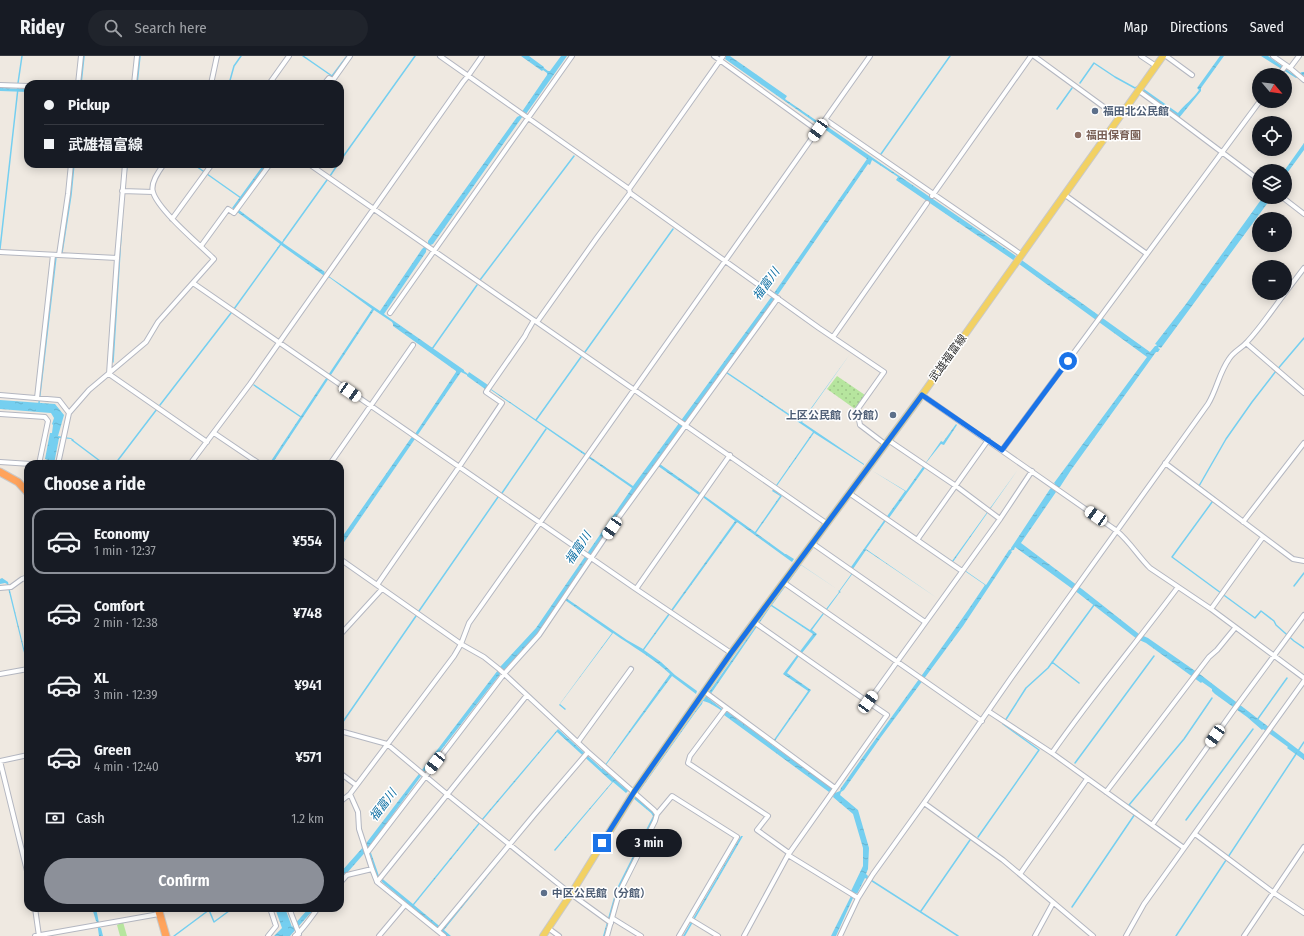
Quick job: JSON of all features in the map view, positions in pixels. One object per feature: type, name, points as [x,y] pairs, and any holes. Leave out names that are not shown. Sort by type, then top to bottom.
[{"type":"highway","points":[[0,472],[18,482],[24,489]]},
{"type":"highway","points":[[159,912],[166,936]]},
{"type":"main road","name":"武雄福富線","points":[[543,936],[636,794],[707,694],[731,653],[756,624],[826,523],[922,395],[1156,66],[1165,56]]},
{"type":"street","points":[[78,80],[81,56]]},
{"type":"street","points":[[134,80],[137,56]]},
{"type":"street","points":[[212,80],[217,56]]},
{"type":"street","points":[[272,80],[289,56]]},
{"type":"street","points":[[333,80],[350,56]]},
{"type":"street","points":[[440,56],[884,372],[857,410],[860,425],[923,463],[1000,519]]},
{"type":"street","points":[[193,460],[279,343],[482,56]]},
{"type":"street","points":[[390,313],[429,248],[524,115],[572,56]]},
{"type":"street","points":[[714,56],[722,58],[822,125],[933,195],[1021,256]]},
{"type":"street","points":[[344,799],[350,794],[454,656],[461,644],[469,623],[633,389],[726,261],[870,56]]},
{"type":"street","points":[[933,195],[1031,56]]},
{"type":"street","points":[[1034,56],[1120,118]]},
{"type":"street","points":[[1141,56],[1156,66]]},
{"type":"street","points":[[1165,56],[1192,75]]},
{"type":"street","points":[[1273,56],[1286,68],[1299,56]]},
{"type":"street","points":[[377,585],[460,467],[502,403],[486,392],[722,58]]},
{"type":"street","points":[[1292,71],[1304,80]]},
{"type":"street","points":[[0,85],[24,86]]},
{"type":"street","points":[[1139,91],[1252,175]]},
{"type":"street","points":[[1002,450],[1255,108]]},
{"type":"street","points":[[59,255],[68,194],[70,168]]},
{"type":"street","points":[[109,374],[125,168]]},
{"type":"street","points":[[59,460],[64,438],[63,430],[69,413],[89,390],[146,342],[158,322],[214,259],[172,219],[159,203],[153,192],[154,183],[162,168]]},
{"type":"street","points":[[172,219],[209,168]]},
{"type":"street","points":[[201,246],[228,209],[234,213],[267,168]]},
{"type":"street","points":[[315,168],[826,523]]},
{"type":"street","points":[[122,191],[153,192]]},
{"type":"street","points":[[1065,195],[1148,254]]},
{"type":"street","points":[[833,337],[927,203]]},
{"type":"street","points":[[1291,204],[1304,214]]},
{"type":"street","points":[[0,252],[117,258]]},
{"type":"street","points":[[39,398],[53,255]]},
{"type":"street","points":[[1292,284],[1304,268]]},
{"type":"street","points":[[193,283],[731,653]]},
{"type":"street","points":[[368,851],[502,672],[539,635],[564,598],[589,556],[658,464],[778,298]]},
{"type":"street","points":[[840,936],[857,898],[869,879],[1212,397],[1220,373],[1228,359],[1234,351],[1246,343],[1280,300]]},
{"type":"street","points":[[1246,343],[1304,393]]},
{"type":"street","points":[[333,460],[413,345]]},
{"type":"street","points":[[109,374],[207,442]]},
{"type":"street","points":[[0,395],[59,400],[69,413]]},
{"type":"street","points":[[922,395],[1117,531],[1125,538],[1150,568],[1211,609],[1304,678]]},
{"type":"street","points":[[0,414],[44,417],[48,421],[49,428],[40,460]]},
{"type":"street","points":[[214,433],[254,460]]},
{"type":"street","points":[[918,538],[988,440]]},
{"type":"street","points":[[1243,522],[1304,443]]},
{"type":"street","points":[[636,589],[730,455]]},
{"type":"street","points":[[0,462],[24,464]]},
{"type":"street","points":[[1166,463],[1293,560],[1304,561]]},
{"type":"street","points":[[868,702],[1000,519],[1032,471]]},
{"type":"street","points":[[849,492],[963,569]]},
{"type":"street","points":[[1211,609],[1263,537]]},
{"type":"street","points":[[812,543],[925,622]]},
{"type":"street","points":[[344,562],[461,644],[484,657],[578,742],[586,754],[605,767],[657,814]]},
{"type":"street","points":[[0,588],[9,587],[24,578]]},
{"type":"street","points":[[785,584],[982,721]]},
{"type":"street","points":[[1052,753],[1107,677],[1138,641],[1178,587]]},
{"type":"street","points":[[344,631],[382,589]]},
{"type":"street","points":[[1152,825],[1239,702],[1304,615]]},
{"type":"street","points":[[744,936],[788,854],[887,715],[756,624]]},
{"type":"street","points":[[1106,792],[1209,656],[1217,650],[1235,628]]},
{"type":"street","points":[[578,742],[631,669]]},
{"type":"street","points":[[0,674],[24,670]]},
{"type":"street","points":[[1126,936],[1144,904],[1304,681]]},
{"type":"street","points":[[707,694],[724,710],[833,790]]},
{"type":"street","points":[[379,879],[448,796],[527,695]]},
{"type":"street","points":[[724,710],[690,756],[688,762],[768,816],[757,830],[788,854],[857,898]]},
{"type":"street","points":[[988,711],[1052,753],[1184,848]]},
{"type":"street","points":[[344,732],[387,744],[448,796],[571,894],[610,921],[641,936]]},
{"type":"street","points":[[438,931],[586,754]]},
{"type":"street","points":[[24,756],[0,761],[24,859]]},
{"type":"street","points":[[344,776],[356,785]]},
{"type":"street","points":[[1020,874],[1087,779]]},
{"type":"street","points":[[350,794],[358,812],[359,829],[368,851],[372,869],[379,879],[405,905],[444,936]]},
{"type":"street","points":[[607,936],[619,893],[655,821],[657,814],[672,796],[737,837],[692,920],[680,936]]},
{"type":"street","points":[[924,803],[1003,860],[1093,936]]},
{"type":"street","points":[[1195,834],[1227,859],[1304,913]]},
{"type":"street","points":[[1244,936],[1304,847]]},
{"type":"street","points":[[344,878],[347,875],[372,869]]},
{"type":"street","points":[[1035,936],[1053,903]]},
{"type":"street","points":[[379,936],[405,905]]},
{"type":"street","points":[[35,912],[38,936],[154,912]]},
{"type":"street","points":[[268,936],[276,926],[271,912]]},
{"type":"street","points":[[291,912],[299,933]]},
{"type":"street","points":[[295,936],[315,912]]},
{"type":"street","points":[[692,920],[718,936]]},
{"type":"street","points":[[548,928],[559,936]]},
{"type":"green space","points":[[837,376],[865,395],[855,409],[827,389]]},
{"type":"green space","points":[[123,922],[127,936],[120,936],[117,925]]},
{"type":"water","points":[[521,56],[529,56],[550,71],[561,56],[567,56],[433,244],[427,248],[426,252],[384,314],[468,374],[469,372],[488,385],[487,387],[485,389],[461,372],[344,542],[344,534],[415,434],[456,371],[393,326],[392,322],[374,310],[275,460],[272,460],[372,309],[281,245],[277,248],[280,244],[232,208],[261,168],[265,168],[239,210],[282,242],[285,239],[283,243],[380,311],[422,249],[428,243],[547,75],[547,73],[543,70],[542,71]]},
{"type":"water","points":[[724,56],[730,56],[787,96],[785,99],[1016,256],[1150,352],[1157,345],[1155,344],[1186,304],[1252,212],[1252,224],[1161,348],[1158,348],[1160,349],[1158,352],[1156,352],[1060,487],[1058,487],[1055,491],[1056,492],[1021,543],[1139,634],[1148,638],[1201,675],[1304,754],[1304,760],[1215,694],[1212,689],[1202,682],[1201,683],[1146,643],[1137,639],[1078,593],[1015,547],[963,626],[844,790],[841,792],[840,795],[858,810],[869,848],[868,869],[866,874],[868,876],[867,879],[865,878],[857,894],[856,893],[853,898],[836,936],[831,936],[853,892],[851,891],[863,866],[863,848],[853,814],[833,797],[834,794],[830,791],[829,792],[724,715],[725,713],[703,701],[636,796],[655,813],[654,821],[618,891],[605,936],[603,936],[616,890],[653,816],[633,798],[800,564],[837,589],[801,565],[772,605],[810,630],[839,592],[838,590],[839,591],[852,573],[851,567],[905,491],[871,470],[906,491],[941,441],[943,442],[956,424],[957,425],[944,445],[941,444],[926,463],[925,468],[889,518],[952,561],[1019,468],[953,562],[986,585],[1050,489],[1055,484],[1054,483],[1147,357],[1019,264],[896,180],[898,177],[872,160],[870,165],[868,164],[724,370],[801,422],[850,354],[802,422],[864,465],[814,433],[774,490],[782,496],[756,533],[794,559],[792,562],[737,522],[644,650],[697,691],[696,694],[672,676],[603,769],[628,791],[626,793],[613,782],[555,851],[554,850],[612,782],[557,732],[414,905],[443,929],[506,853],[444,930],[451,936],[446,936],[441,932],[441,930],[382,882],[378,877],[376,877],[368,849],[344,876],[344,868],[364,846],[501,668],[500,667],[536,628],[632,488],[487,387],[633,486],[772,296],[867,159],[725,59],[726,57]],"holes":[[[723,371],[813,432],[772,491],[780,496],[755,532],[657,462]],[[656,463],[658,466],[704,497],[735,521],[643,649],[627,640],[566,598]],[[888,518],[985,585],[840,791],[835,793],[831,790],[832,788],[772,745],[811,690],[787,673],[817,634],[812,630],[840,592],[841,593],[840,591],[853,573],[853,569],[866,550],[937,598],[866,549]],[[562,598],[612,633],[559,705],[565,710],[566,709],[560,704],[613,633],[650,658],[670,674],[602,769],[558,729],[481,820],[413,904],[379,876],[369,847],[502,670],[504,670],[537,634]],[[771,606],[813,634],[783,674],[808,691],[771,744],[708,698]]]},
{"type":"water","points":[[1220,56],[1224,56],[1201,88],[1201,91],[1179,118],[1142,92],[1144,89],[1178,113],[1197,93],[1199,90],[1197,88]]},
{"type":"water","points":[[1261,56],[1268,56],[1284,68],[1280,68]]},
{"type":"water","points":[[1304,72],[1304,76],[1302,75],[1296,78],[1292,75],[1292,74],[1296,75]]},
{"type":"water","points":[[0,88],[24,89],[24,92],[0,91]]},
{"type":"water","points":[[1304,143],[1304,150],[1292,166],[1292,164],[1289,164]]},
{"type":"water","points":[[1258,204],[1267,204],[1261,212],[1252,212]]},
{"type":"water","points":[[0,400],[55,404],[64,415],[58,436],[71,438],[74,440],[59,438],[55,460],[45,459],[50,433],[52,433],[54,418],[51,413],[0,409]]},
{"type":"water","points":[[2,578],[8,582],[24,653],[7,584],[0,584],[0,579]]},
{"type":"water","points":[[741,836],[743,836],[685,936],[683,936]]},
{"type":"water","points":[[93,912],[97,912],[103,936],[99,936]]},
{"type":"water","points":[[276,912],[286,912],[292,927],[305,912],[311,912],[290,936],[274,936],[282,928]]},
{"type":"waterway","points":[[18,83],[22,56]]},
{"type":"waterway","points":[[81,80],[84,56]]},
{"type":"waterway","points":[[137,80],[140,56]]},
{"type":"waterway","points":[[230,80],[234,66],[241,56]]},
{"type":"waterway","points":[[303,56],[332,76],[347,56]]},
{"type":"waterway","points":[[344,155],[415,56]]},
{"type":"waterway","points":[[881,154],[950,56]]},
{"type":"waterway","points":[[1080,83],[1094,63],[1115,77],[1135,88],[1137,87]]},
{"type":"waterway","points":[[0,249],[18,88]]},
{"type":"waterway","points":[[1057,109],[1072,88]]},
{"type":"waterway","points":[[480,280],[574,156]]},
{"type":"waterway","points":[[62,253],[74,168]]},
{"type":"waterway","points":[[126,175],[127,168]]},
{"type":"waterway","points":[[199,168],[203,171]]},
{"type":"waterway","points":[[330,176],[335,168]]},
{"type":"waterway","points":[[207,174],[241,198]]},
{"type":"waterway","points":[[284,240],[327,180]]},
{"type":"waterway","points":[[113,362],[122,220]]},
{"type":"waterway","points":[[585,352],[673,229]]},
{"type":"waterway","points":[[234,309],[278,248]]},
{"type":"waterway","points":[[39,403],[56,257],[61,257]]},
{"type":"waterway","points":[[432,349],[477,285]]},
{"type":"waterway","points":[[160,405],[231,313]]},
{"type":"waterway","points":[[1304,338],[1252,402],[1226,439],[1199,486],[1215,498],[1172,557],[1255,618],[1261,611],[1274,621],[1276,625],[1294,641],[1304,648]]},
{"type":"waterway","points":[[536,420],[581,357]]},
{"type":"waterway","points":[[254,385],[301,417]]},
{"type":"waterway","points":[[118,460],[157,409]]},
{"type":"waterway","points":[[502,493],[546,429]]},
{"type":"waterway","points":[[72,440],[99,460]]},
{"type":"waterway","points":[[419,611],[498,497]]},
{"type":"waterway","points":[[1294,586],[1304,573]]},
{"type":"waterway","points":[[978,837],[1039,750],[1003,724],[1026,688],[1048,668],[1094,605]]},
{"type":"waterway","points":[[344,720],[416,616]]},
{"type":"waterway","points":[[1075,763],[1154,656]]},
{"type":"waterway","points":[[1052,662],[1079,683]]},
{"type":"waterway","points":[[1257,720],[1287,678]]},
{"type":"waterway","points":[[1072,907],[1137,811],[1129,805],[1184,739],[1212,698]]},
{"type":"waterway","points":[[1186,820],[1253,729]]},
{"type":"waterway","points":[[1298,751],[1304,742]]},
{"type":"waterway","points":[[1176,936],[1296,754]]},
{"type":"waterway","points":[[921,911],[970,840]]},
{"type":"waterway","points":[[866,877],[958,936]]},
{"type":"waterway","points":[[174,936],[206,912]]},
{"type":"waterway","points":[[210,912],[214,922],[228,912]]},
{"type":"place","name":"福田北公民館","points":[[1095,111]]},
{"type":"place","name":"福田保育園","points":[[1078,135]]},
{"type":"place","name":"上区公民館（分館）","points":[[893,415]]},
{"type":"place","name":"中区公民館（分館）","points":[[544,893]]},
{"type":"route","points":[[602,843],[634,792],[731,653],[922,395],[1002,450],[1068,361]]},
{"type":"water label","name":"福富川","points":[[766,284]]},
{"type":"water label","name":"福富川","points":[[578,548]]},
{"type":"water label","name":"福富川","points":[[383,805]]}]
